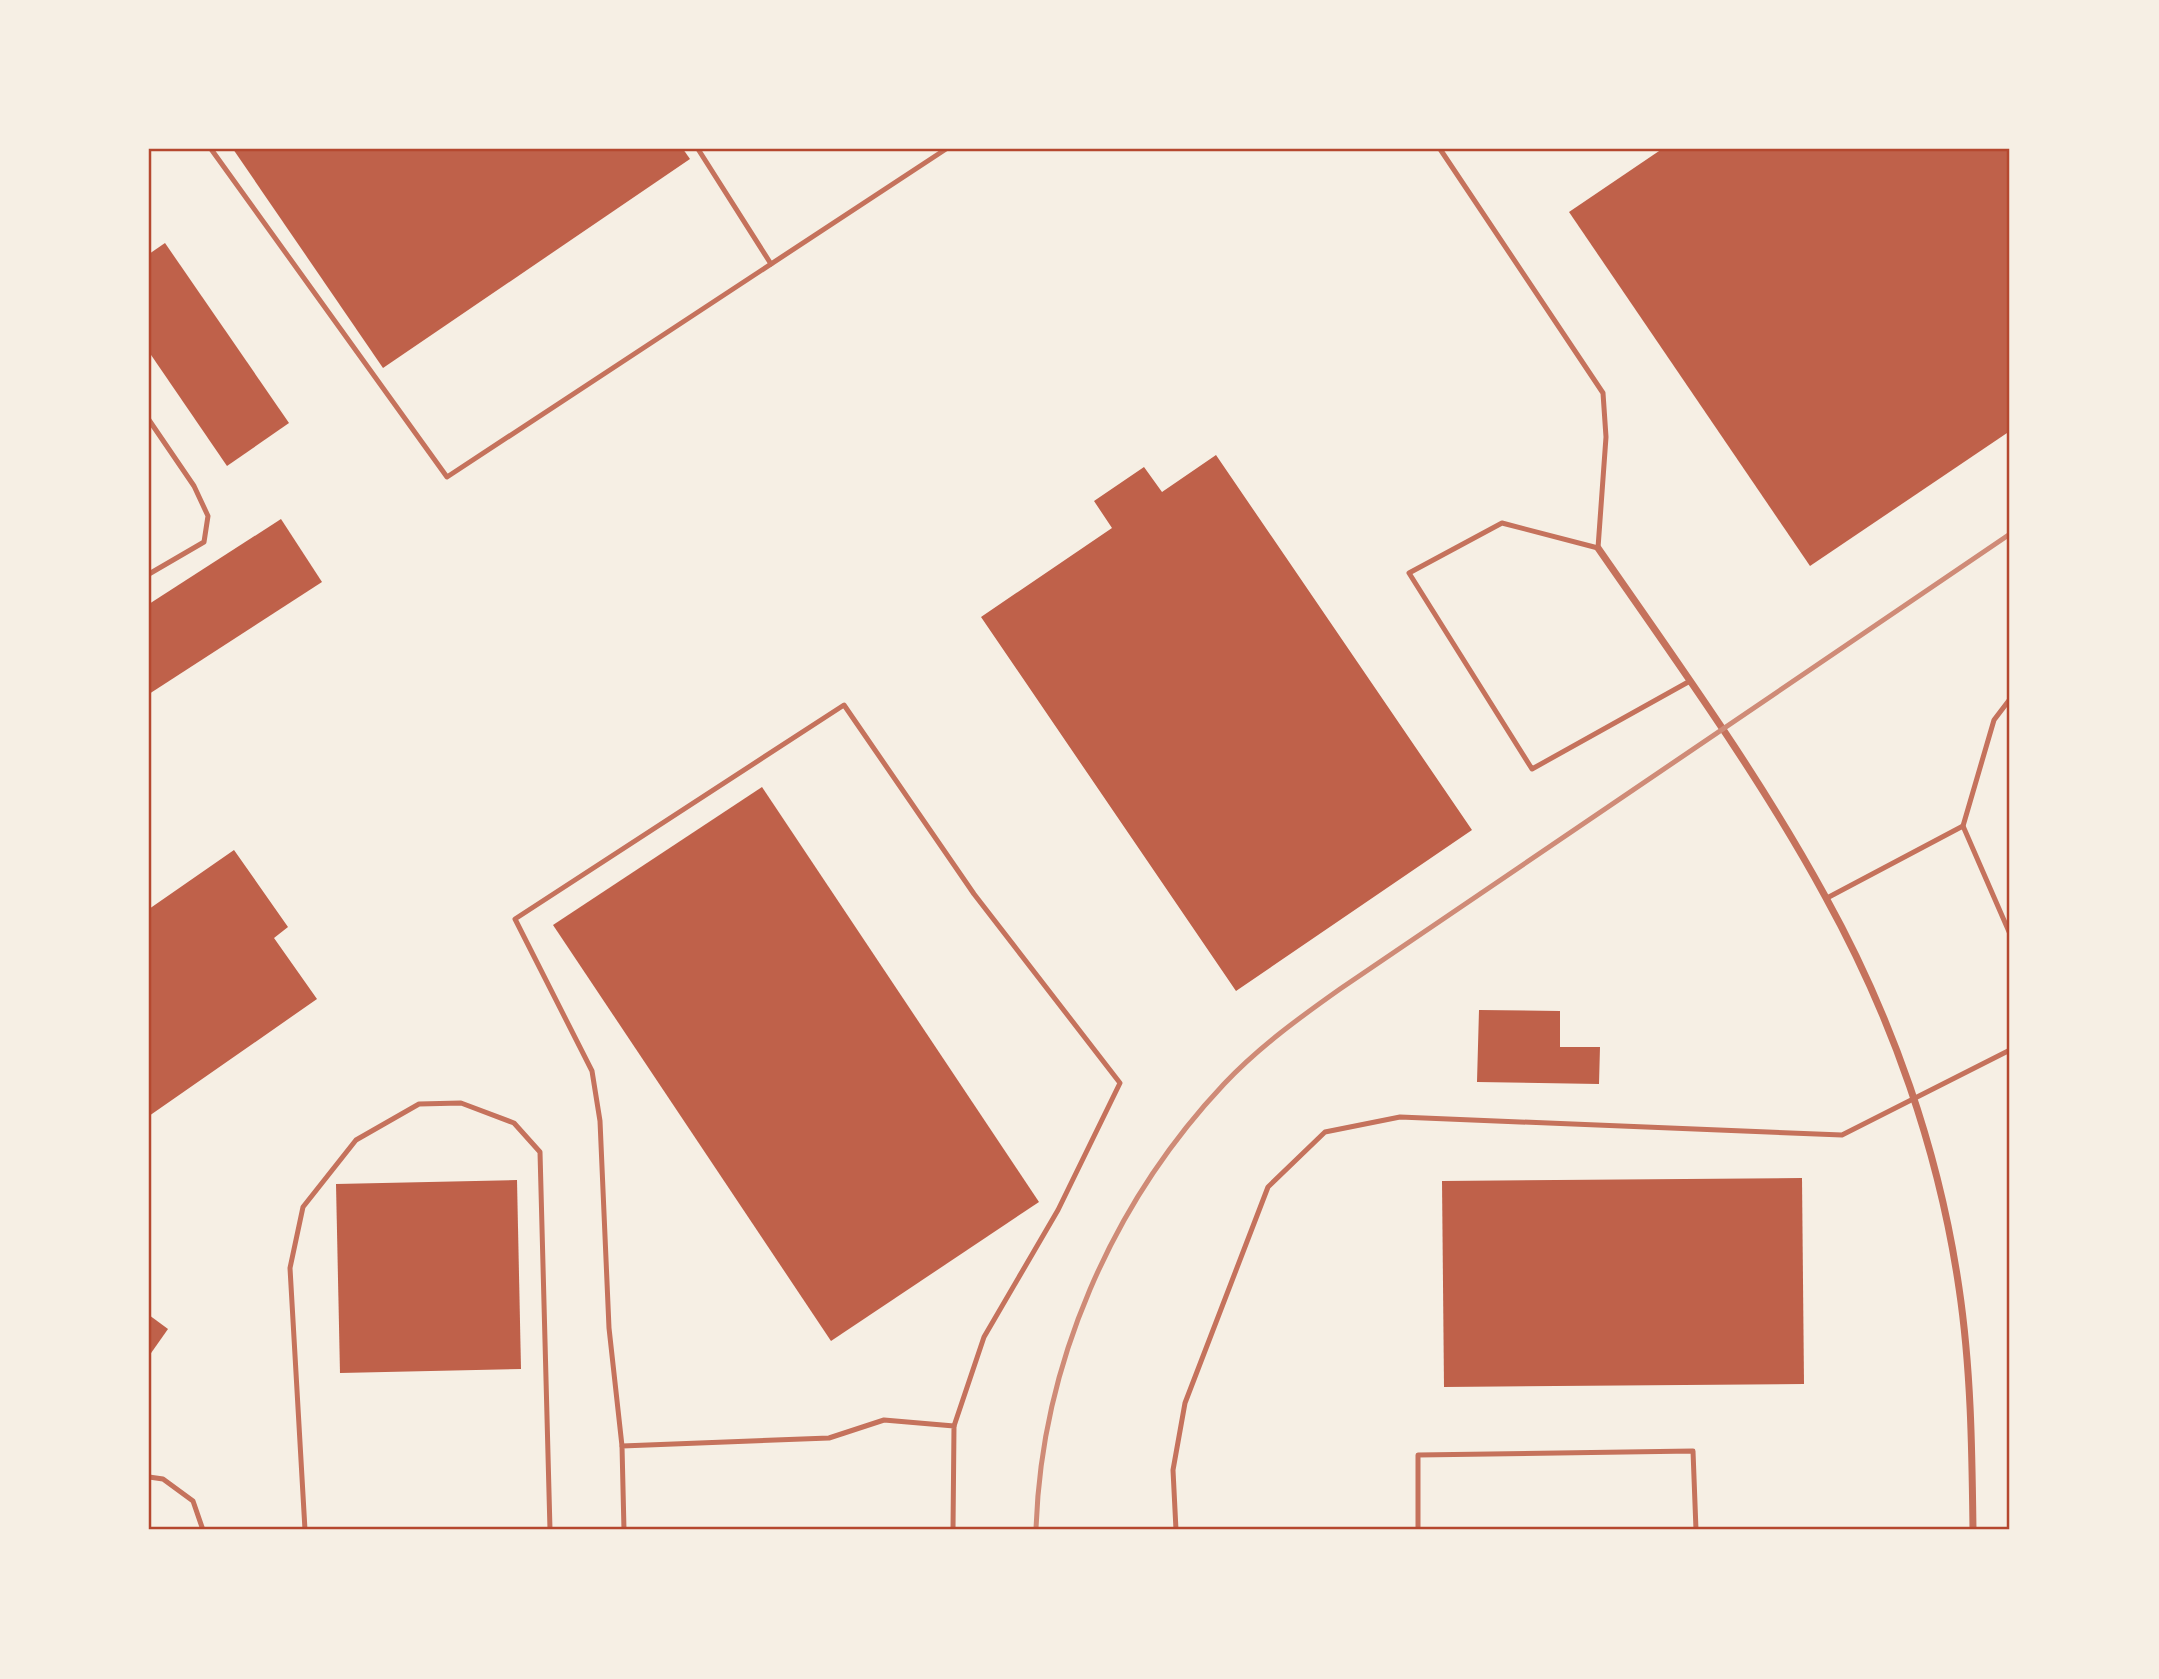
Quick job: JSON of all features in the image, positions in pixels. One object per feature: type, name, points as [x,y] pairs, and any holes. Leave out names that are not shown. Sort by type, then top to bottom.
[{"type":"street","points":[[1598,548],[1764,794],[1826,898],[1889,1028],[1932,1159],[1959,1285],[1971,1407],[1973,1530]]},
{"type":"lane","points":[[211,149],[447,477],[946,149]]},
{"type":"lane","points":[[698,149],[771,264]]},
{"type":"lane","points":[[1440,149],[1603,393],[1606,437],[1598,548],[1502,523],[1409,573],[1532,769],[1690,681]]},
{"type":"lane","points":[[149,420],[194,486],[208,516],[204,542],[149,573]]},
{"type":"lane","points":[[2010,699],[1994,720],[1963,826],[2010,934]]},
{"type":"lane","points":[[624,1530],[622,1446],[609,1328],[600,1121],[592,1071],[515,919],[844,705],[974,894],[1120,1083],[1058,1210],[985,1336],[954,1426],[953,1530]]},
{"type":"lane","points":[[1826,898],[1963,826]]},
{"type":"lane","points":[[1176,1530],[1173,1470],[1185,1403],[1268,1187],[1325,1132],[1401,1117],[1842,1135],[2010,1050]]},
{"type":"lane","points":[[305,1530],[290,1268],[303,1207],[356,1140],[419,1104],[461,1103],[514,1123],[540,1152],[550,1530]]},
{"type":"lane","points":[[622,1446],[829,1438],[884,1420],[954,1426]]},
{"type":"lane","points":[[1418,1530],[1418,1455],[1693,1451],[1696,1530]]},
{"type":"lane","points":[[149,1477],[163,1479],[194,1501],[203,1530]]},
{"type":"building","points":[[233,149],[683,149],[690,159],[383,368]]},
{"type":"building","points":[[1662,149],[2010,149],[2010,431],[1810,566],[1569,212]]},
{"type":"building","points":[[165,243],[289,423],[227,466],[149,352],[149,254]]},
{"type":"building","points":[[1216,455],[1472,830],[1236,991],[981,617],[1112,528],[1094,501],[1144,467],[1162,492]]},
{"type":"building","points":[[281,519],[322,582],[149,694],[149,604]]},
{"type":"building","points":[[762,787],[1039,1202],[831,1341],[553,925]]},
{"type":"building","points":[[234,850],[288,927],[274,938],[317,999],[149,1116],[149,909]]},
{"type":"building","points":[[1479,1010],[1560,1011],[1560,1047],[1600,1047],[1599,1084],[1477,1082]]},
{"type":"building","points":[[1802,1178],[1804,1384],[1444,1387],[1442,1181]]},
{"type":"building","points":[[517,1180],[521,1369],[340,1373],[336,1184]]},
{"type":"building","points":[[149,1315],[168,1329],[149,1356]]},
{"type":"railway","points":[[1036,1530],[1041,1468],[1052,1407],[1068,1348],[1090,1290],[1117,1234],[1148,1181],[1184,1131],[1237,1070],[1265,1045],[1340,989],[2010,534]]}]
